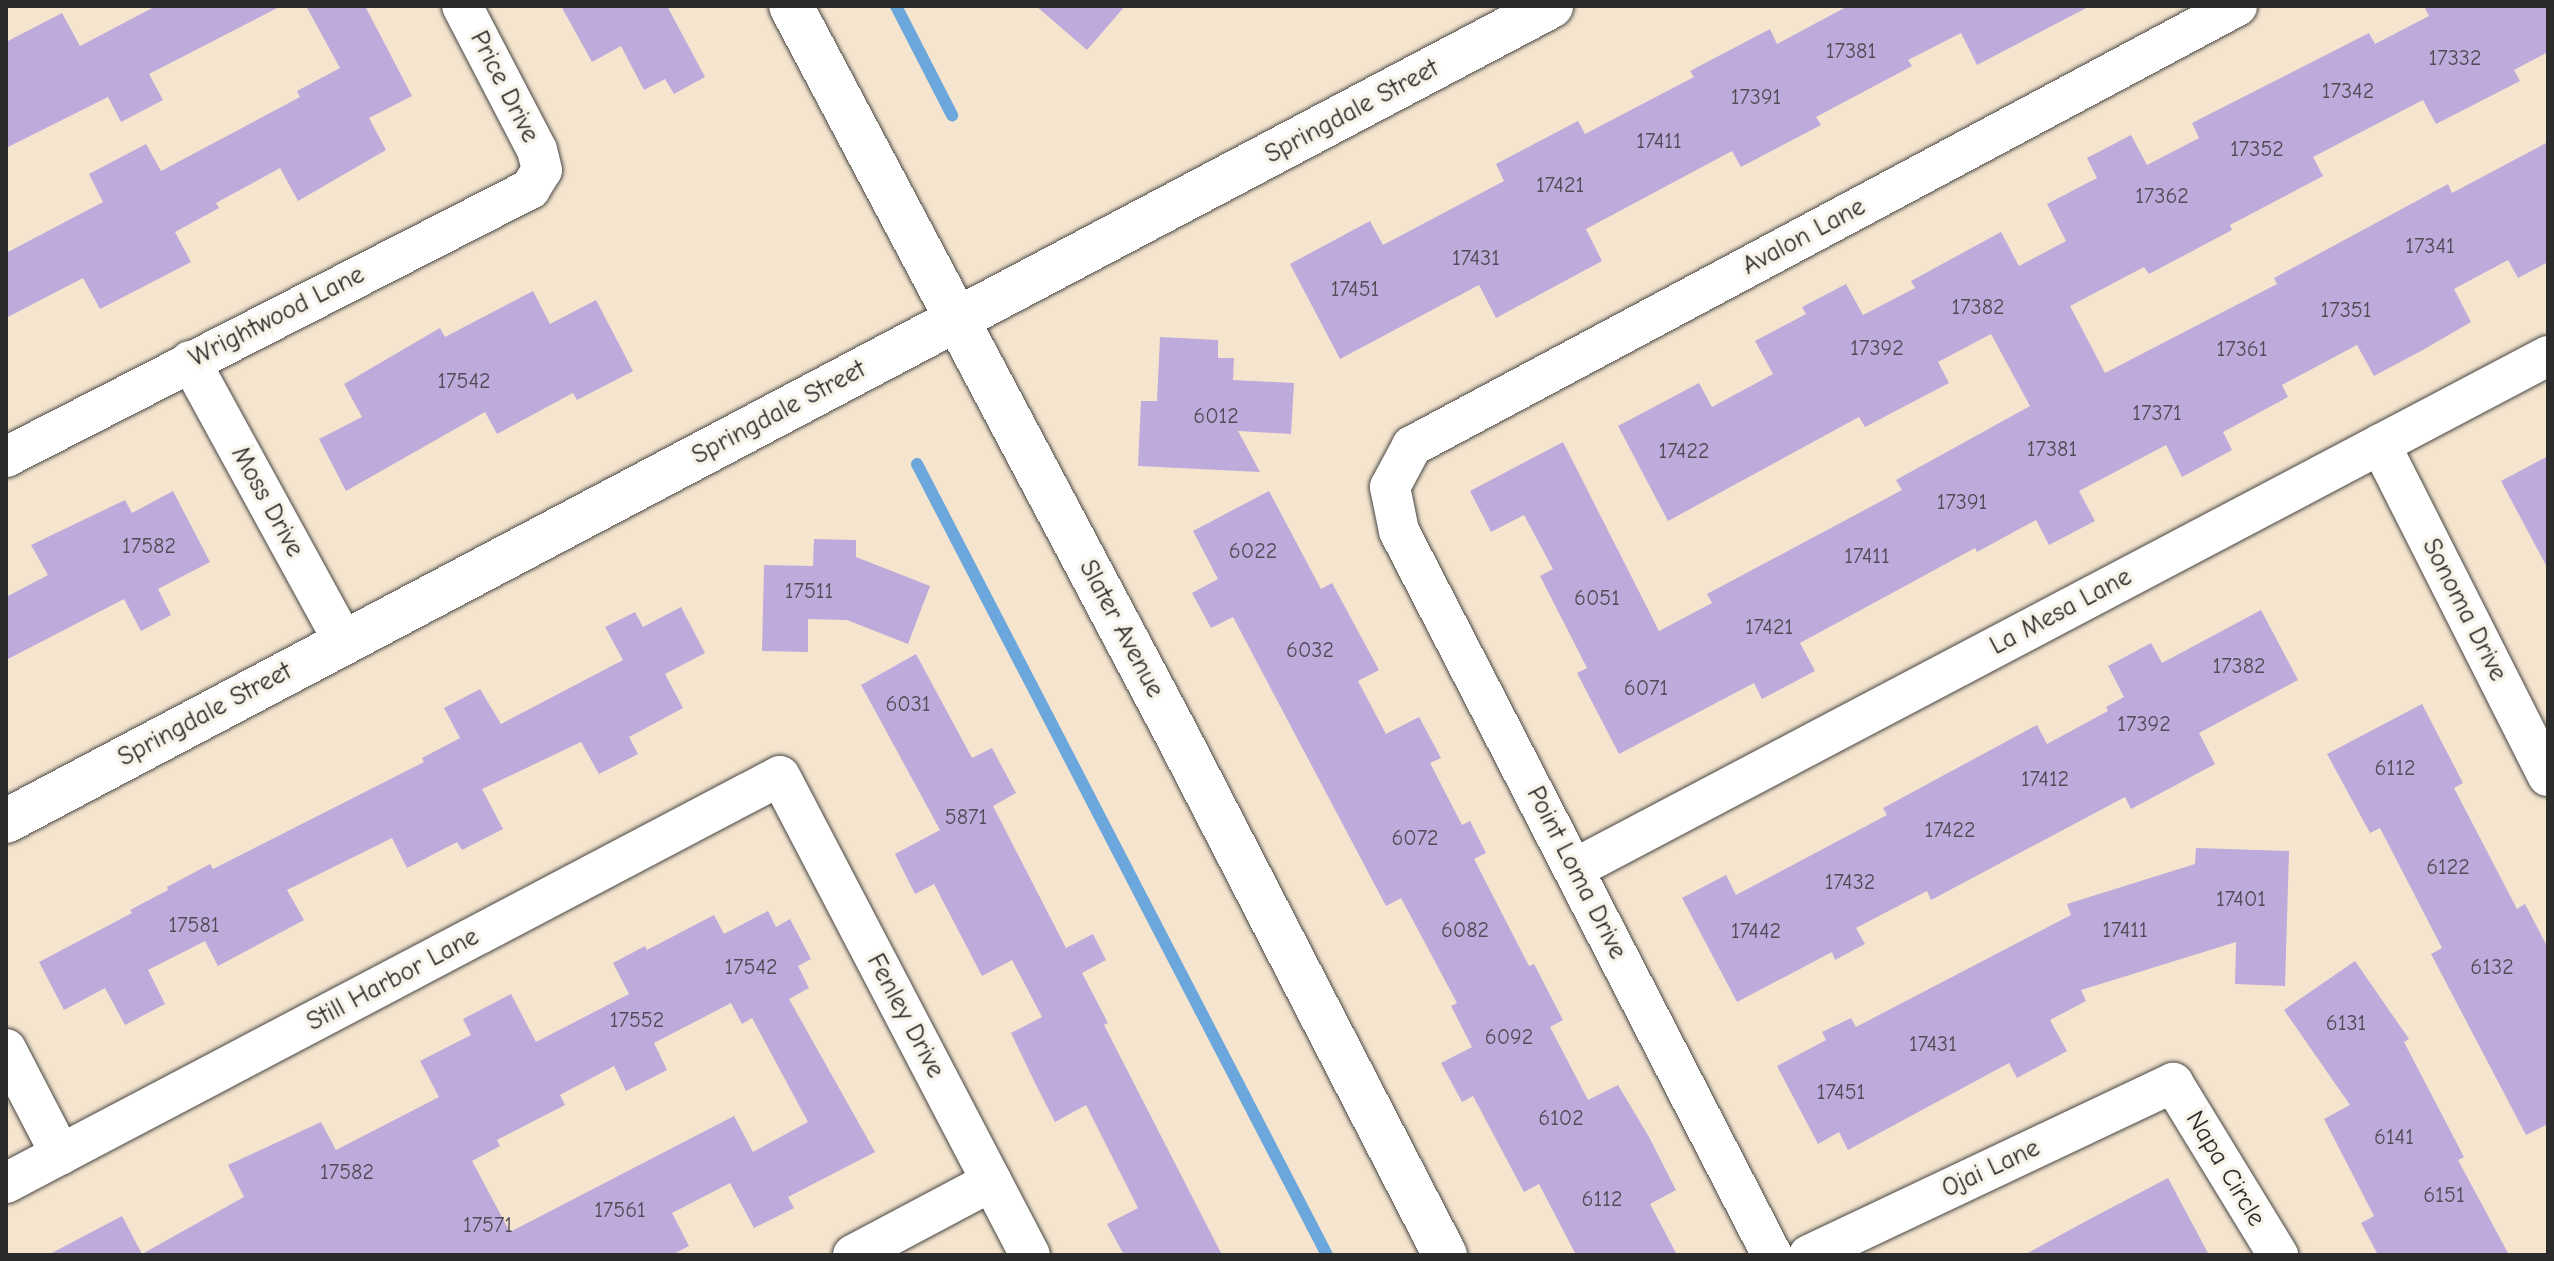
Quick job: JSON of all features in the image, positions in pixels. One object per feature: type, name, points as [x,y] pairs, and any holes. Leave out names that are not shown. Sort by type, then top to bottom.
[{"type":"street","name":"Price Drive","points":[[462,6],[537,150],[542,170]]},
{"type":"street","name":"Slater Avenue","points":[[791,6],[1185,751],[1445,1255]]},
{"type":"street","name":"Springdale Street","points":[[6,821],[1551,6]]},
{"type":"street","name":"Avalon Lane","points":[[1390,487],[1412,446],[2237,6]]},
{"type":"street","name":"Wrightwood Lane","points":[[6,457],[530,189],[542,170]]},
{"type":"street","name":"La Mesa Lane","points":[[1574,869],[2548,356]]},
{"type":"street","name":"Moss Drive","points":[[190,361],[344,642]]},
{"type":"street","name":"Sonoma Drive","points":[[2380,444],[2548,776]]},
{"type":"street","name":"Point Loma Drive","points":[[1390,487],[1399,531],[1772,1255]]},
{"type":"street","name":"Still Harbor Lane","points":[[6,1183],[780,776]]},
{"type":"street","name":"Fenley Drive","points":[[780,776],[1030,1255]]},
{"type":"street","points":[[6,1049],[61,1155]]},
{"type":"street","name":"Ojai Lane","points":[[1809,1255],[2173,1083]]},
{"type":"street","name":"Napa Circle","points":[[2173,1083],[2278,1255]]},
{"type":"street","points":[[853,1255],[992,1181]]},
{"type":"building","points":[[156,6],[281,6],[149,74],[163,100],[121,122],[108,97],[6,148],[6,42],[62,13],[80,46]]},
{"type":"building","points":[[306,6],[365,6],[412,96],[369,118],[386,150],[298,201],[280,168],[216,203],[219,208],[175,232],[191,262],[100,309],[83,278],[6,318],[6,253],[103,202],[89,174],[146,144],[161,171],[300,97],[297,91],[340,68]]},
{"type":"building","points":[[561,6],[667,6],[705,77],[674,94],[665,79],[644,90],[621,46],[592,62]]},
{"type":"building","points":[[1036,6],[1125,6],[1087,50]]},
{"type":"building","points":[[1848,6],[2090,6],[1977,65],[1961,33],[1908,60],[1912,66],[1816,117],[1821,125],[1741,167],[1732,151],[1586,229],[1602,261],[1496,318],[1479,285],[1340,359],[1290,264],[1370,221],[1383,245],[1504,181],[1496,164],[1578,121],[1585,134],[1694,77],[1690,71],[1770,29],[1777,44]]},
{"type":"building","points":[[2424,6],[2548,6],[2548,52],[2514,70],[2520,81],[2436,124],[2423,100],[2313,157],[2323,176],[2230,225],[2232,230],[2149,274],[2144,267],[2070,306],[2105,373],[2277,284],[2274,278],[2448,184],[2452,193],[2548,142],[2548,262],[2518,278],[2508,260],[2454,289],[2471,322],[2421,351],[2374,376],[2357,345],[2282,385],[2288,397],[2223,432],[2232,450],[2182,477],[2166,445],[2079,491],[2095,521],[2049,545],[2036,520],[1977,552],[1975,548],[1800,643],[1815,671],[1762,699],[1754,683],[1619,754],[1577,673],[1587,668],[1540,576],[1553,569],[1524,515],[1491,532],[1470,491],[1563,442],[1659,631],[1712,603],[1707,594],[1902,490],[1896,480],[2030,406],[1991,334],[1938,362],[1949,383],[1865,427],[1859,417],[1668,521],[1618,426],[1699,383],[1712,407],[1773,374],[1755,341],[1806,314],[1802,307],[1846,284],[1863,315],[1915,288],[1911,281],[2001,232],[2019,266],[2066,241],[2047,204],[2097,178],[2087,158],[2131,135],[2147,165],[2199,138],[2192,123],[2369,33],[2375,44],[2429,16]]},
{"type":"building","points":[[533,291],[550,324],[596,300],[633,371],[577,400],[573,393],[497,434],[485,412],[346,491],[319,439],[362,417],[344,384],[440,328],[445,337]]},
{"type":"building","points":[[1160,337],[1218,340],[1218,358],[1234,358],[1233,380],[1294,383],[1291,434],[1238,431],[1260,472],[1138,466],[1141,401],[1157,401]]},
{"type":"building","points":[[2548,456],[2548,569],[2501,481]]},
{"type":"building","points":[[173,491],[210,562],[158,589],[171,615],[141,631],[124,599],[6,660],[6,597],[48,575],[31,545],[125,500],[132,513]]},
{"type":"building","points":[[1269,491],[1321,589],[1332,583],[1379,670],[1358,681],[1386,734],[1419,717],[1441,758],[1430,763],[1462,825],[1470,821],[1486,853],[1474,859],[1529,966],[1534,964],[1563,1020],[1550,1027],[1588,1100],[1618,1085],[1649,1137],[1676,1190],[1650,1204],[1677,1255],[1576,1255],[1539,1184],[1524,1192],[1473,1096],[1462,1102],[1441,1063],[1472,1047],[1451,1006],[1457,1003],[1401,898],[1386,906],[1233,617],[1211,628],[1192,593],[1218,579],[1193,531]]},
{"type":"building","points":[[814,539],[856,540],[856,557],[930,586],[908,644],[847,620],[808,619],[808,652],[762,651],[764,565],[813,566]]},
{"type":"building","points":[[681,607],[705,653],[665,674],[683,708],[629,737],[638,754],[599,774],[581,742],[482,789],[503,829],[462,850],[457,842],[407,868],[392,838],[287,890],[304,920],[218,966],[205,941],[148,970],[165,1004],[125,1025],[105,988],[64,1010],[39,962],[132,913],[130,910],[210,864],[213,869],[424,762],[422,758],[460,738],[444,708],[480,689],[501,724],[623,660],[605,627],[635,612],[643,627]]},
{"type":"building","points":[[2261,610],[2298,680],[2199,733],[2215,764],[2131,809],[2125,797],[1931,900],[1927,891],[1856,928],[1865,944],[1835,960],[1832,952],[1737,1002],[1682,898],[1726,875],[1736,895],[1887,815],[1883,808],[2037,725],[2047,744],[2108,711],[2106,707],[2124,697],[2108,666],[2151,643],[2162,663]]},
{"type":"building","points":[[916,654],[972,758],[992,748],[1016,793],[993,806],[1066,948],[1093,934],[1106,960],[1082,973],[1108,1023],[1104,1025],[1222,1255],[1124,1255],[1107,1224],[1138,1208],[1086,1105],[1055,1122],[1036,1085],[1011,1033],[1042,1017],[1012,960],[982,976],[934,884],[915,894],[895,854],[940,830],[861,685]]},
{"type":"building","points":[[2422,704],[2463,783],[2454,788],[2517,909],[2525,904],[2548,948],[2548,1124],[2526,1135],[2431,954],[2442,948],[2380,828],[2370,833],[2327,754]]},
{"type":"building","points":[[2196,848],[2289,851],[2285,986],[2235,984],[2236,942],[2081,990],[2086,1001],[2050,1020],[2067,1051],[2017,1078],[2009,1063],[1848,1150],[1839,1132],[1818,1144],[1777,1066],[1826,1040],[1822,1032],[1851,1018],[1856,1027],[2071,915],[2067,904],[2195,864]]},
{"type":"building","points":[[768,911],[776,927],[790,919],[811,959],[798,966],[809,988],[789,999],[875,1152],[788,1197],[794,1208],[754,1228],[730,1183],[672,1213],[689,1246],[672,1255],[48,1255],[122,1216],[142,1254],[244,1197],[228,1165],[321,1122],[336,1150],[439,1097],[420,1061],[471,1035],[463,1019],[511,994],[536,1042],[629,994],[613,963],[645,946],[647,950],[714,915],[724,934]],"holes":[[[731,1003],[742,1024],[752,1018],[808,1122],[753,1152],[734,1116],[510,1232],[472,1161],[500,1146],[497,1140],[565,1105],[560,1095],[614,1066],[626,1091],[667,1070],[654,1043]]]},
{"type":"building","points":[[2355,961],[2409,1039],[2404,1042],[2464,1157],[2458,1160],[2509,1255],[2378,1255],[2361,1223],[2374,1216],[2324,1119],[2350,1105],[2284,1010]]},
{"type":"building","points":[[2168,1178],[2209,1255],[2024,1255],[2088,1220]]},
{"type":"waterway","points":[[896,6],[952,115]]},
{"type":"waterway","points":[[917,464],[1327,1255]]}]
